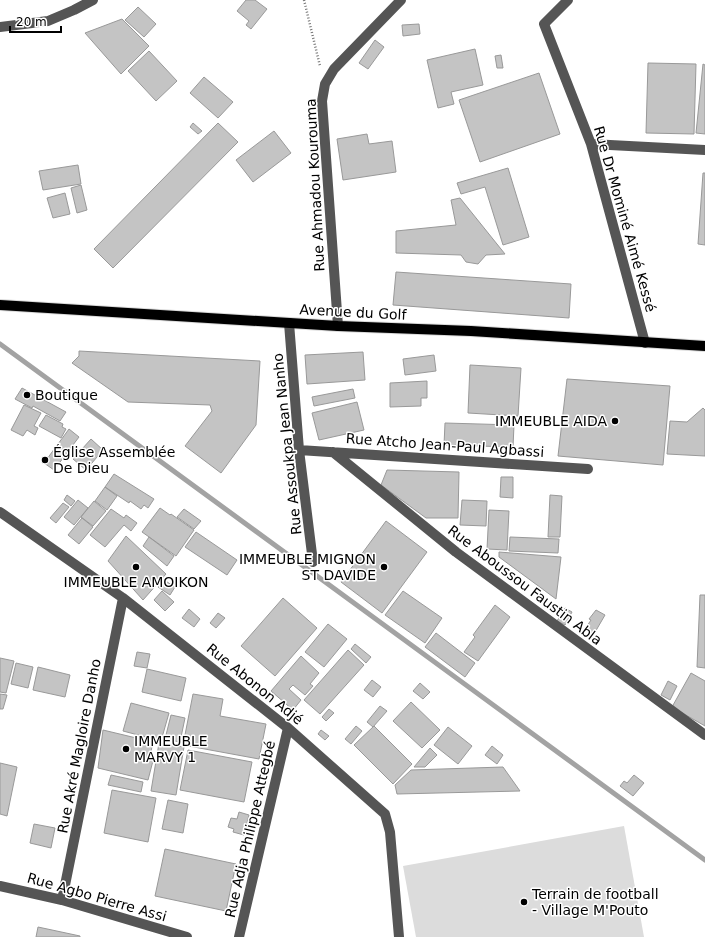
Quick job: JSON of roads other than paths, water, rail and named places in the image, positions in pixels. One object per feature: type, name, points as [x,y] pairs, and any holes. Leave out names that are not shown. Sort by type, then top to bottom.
[{"type":"main road","name":"Avenue du Golf","points":[[0,305],[289,324],[472,331],[705,346]]},
{"type":"street","points":[[0,27],[48,21],[93,0]]},
{"type":"street","name":"Rue Ahmadou Kourouma","points":[[338,326],[322,102],[325,84],[342,61],[401,0]]},
{"type":"street","name":"Rue Dr Mominé Aimé Kessé","points":[[568,0],[544,24],[591,144],[645,343]]},
{"type":"street","points":[[591,144],[705,150]]},
{"type":"street","name":"Rue Assoukpa Jean Nanho","points":[[289,324],[299,450],[313,562]]},
{"type":"street","name":"Rue Atcho Jean-Paul Agbassi","points":[[299,450],[588,469]]},
{"type":"street","name":"Rue Aboussou Faustin Abla","points":[[333,452],[456,552],[705,735]]},
{"type":"street","name":"Rue Abonon Adjé","points":[[0,512],[123,598],[288,728],[385,814],[390,832],[399,937]]},
{"type":"street","name":"Rue Akré Magloire Danho","points":[[62,900],[123,598]]},
{"type":"street","name":"Rue Adja Philippe Attegbé","points":[[239,937],[288,728]]},
{"type":"street","name":"Rue Agbo Pierre Assi","points":[[0,886],[62,900],[187,937]]},
{"type":"waterway","points":[[0,344],[705,860]]},
{"type":"place","name":"Boutique","points":[[27,395]]},
{"type":"place","name":"IMMEUBLE AIDA","points":[[615,421]]},
{"type":"place","name":"Église Assemblée De Dieu","points":[[45,460]]},
{"type":"place","name":"IMMEUBLE AMOIKON","points":[[136,567]]},
{"type":"place","name":"IMMEUBLE MIGNON ST DAVIDE","points":[[384,567]]},
{"type":"place","name":"IMMEUBLE MARVY 1","points":[[126,749]]},
{"type":"place","name":"Terrain de football - Village M'Pouto","points":[[524,902]]}]
